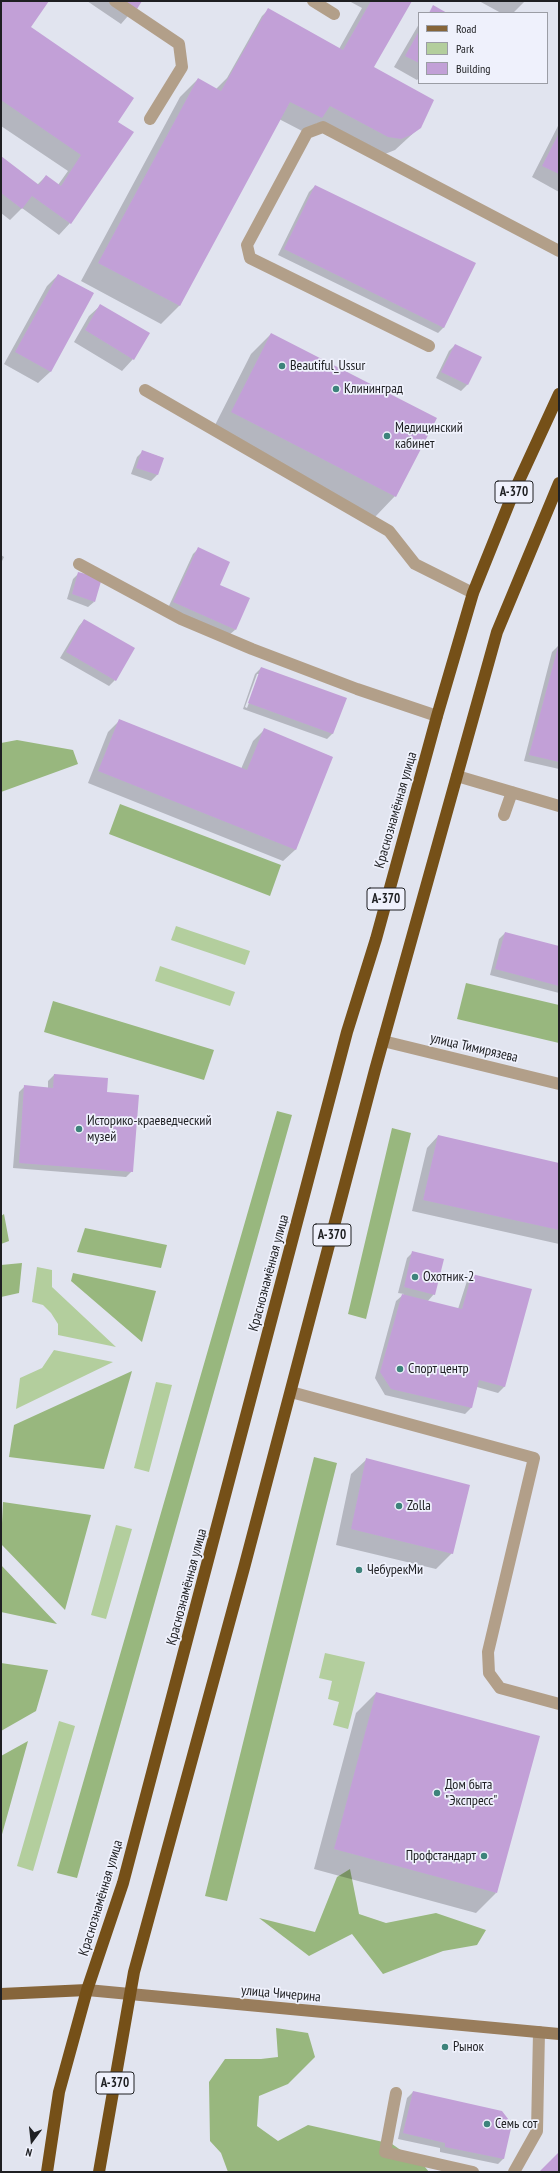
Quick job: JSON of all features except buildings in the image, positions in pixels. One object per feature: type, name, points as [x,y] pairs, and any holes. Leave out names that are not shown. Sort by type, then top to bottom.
[{"type":"highway","name":"Краснознамённая улица","points":[[47,2172],[59,2092],[87,1990],[123,1883],[347,1032],[376,939],[437,716],[473,592],[512,496],[559,394]]},
{"type":"highway","name":"А-370","points":[[99,2172],[134,1972],[291,1392],[383,1041],[497,632],[559,483]]},
{"type":"main road","name":"улица Чичерина","points":[[1,1994],[87,1990],[559,2034]]},
{"type":"street","points":[[116,1],[179,44],[182,67],[150,119]]},
{"type":"street","points":[[313,1],[334,14]]},
{"type":"street","points":[[429,346],[250,258],[247,245],[307,133],[323,127],[559,251]]},
{"type":"street","points":[[145,390],[389,531],[415,564],[473,592]]},
{"type":"street","points":[[79,564],[181,619],[252,649],[357,689],[437,716]]},
{"type":"street","points":[[457,776],[559,806]]},
{"type":"street","points":[[504,815],[512,792]]},
{"type":"street","name":"улица Тимирязева","points":[[383,1041],[559,1084]]},
{"type":"street","points":[[291,1392],[534,1458],[488,1652],[490,1673],[500,1688],[559,1704]]},
{"type":"street","points":[[514,2172],[537,2131],[539,2032]]},
{"type":"street","points":[[396,2093],[385,2152],[473,2172]]},
{"type":"green space","points":[[17,740],[73,750],[78,764],[1,792],[1,743]]},
{"type":"green space","points":[[120,804],[281,865],[270,896],[109,834]]},
{"type":"green space","points":[[176,926],[250,951],[245,965],[171,940]]},
{"type":"green space","points":[[160,966],[235,992],[230,1006],[155,981]]},
{"type":"green space","points":[[466,983],[559,1005],[559,1043],[457,1019]]},
{"type":"green space","points":[[53,1001],[214,1050],[204,1080],[44,1032]]},
{"type":"green space","points":[[277,1111],[292,1115],[77,1878],[57,1873]]},
{"type":"green space","points":[[392,1128],[411,1133],[366,1319],[348,1314]]},
{"type":"green space","points":[[4,1214],[9,1241],[1,1244],[1,1216]]},
{"type":"green space","points":[[85,1228],[167,1245],[161,1268],[77,1252]]},
{"type":"green space","points":[[22,1263],[19,1293],[1,1297],[1,1265]]},
{"type":"green space","points":[[37,1267],[52,1270],[52,1287],[116,1347],[58,1335],[58,1324],[51,1313],[43,1305],[32,1302]]},
{"type":"green space","points":[[73,1273],[156,1291],[142,1342],[71,1281]]},
{"type":"green space","points":[[54,1350],[113,1362],[16,1409],[20,1378],[42,1368]]},
{"type":"green space","points":[[132,1371],[104,1469],[9,1457],[14,1425]]},
{"type":"green space","points":[[156,1382],[172,1385],[149,1472],[134,1468]]},
{"type":"green space","points":[[314,1457],[337,1463],[227,1901],[205,1896]]},
{"type":"green space","points":[[3,1502],[91,1515],[65,1610],[1,1544]]},
{"type":"green space","points":[[116,1525],[132,1529],[106,1619],[91,1615]]},
{"type":"green space","points":[[1,1565],[57,1624],[1,1612]]},
{"type":"green space","points":[[325,1653],[365,1662],[348,1729],[333,1725],[339,1702],[328,1699],[332,1681],[319,1678]]},
{"type":"green space","points":[[1,1663],[48,1670],[36,1711],[1,1731]]},
{"type":"green space","points":[[59,1721],[75,1726],[33,1871],[17,1866]]},
{"type":"green space","points":[[28,1741],[1,1838],[1,1756]]},
{"type":"green space","points":[[350,1869],[359,1914],[386,1923],[436,1913],[486,1930],[477,1945],[443,1951],[383,1974],[352,1934],[309,1956],[259,1918],[315,1932],[337,1877]]},
{"type":"green space","points":[[276,2028],[308,2033],[315,2057],[288,2084],[259,2096],[257,2126],[278,2141],[308,2125],[392,2144],[425,2167],[429,2172],[228,2172],[221,2153],[210,2141],[209,2082],[225,2059],[261,2059],[278,2057]]},
{"type":"place","name":"Beautiful_Ussur","points":[[282,366]]},
{"type":"place","name":"Клининград","points":[[336,389]]},
{"type":"place","name":"Медицинский кабинет","points":[[387,436]]},
{"type":"place","name":"Историко-краеведческий музей","points":[[79,1129]]},
{"type":"place","name":"Охотник-2","points":[[415,1277]]},
{"type":"place","name":"Спорт центр","points":[[400,1369]]},
{"type":"place","name":"Zolla","points":[[399,1506]]},
{"type":"place","name":"ЧебурекМи","points":[[359,1570]]},
{"type":"place","name":"Дом быта \"Экспресс\"","points":[[437,1793]]},
{"type":"place","name":"Профстандарт","points":[[484,1856]]},
{"type":"place","name":"Рынок","points":[[445,2047]]},
{"type":"place","name":"Семь сот","points":[[487,2124]]}]
